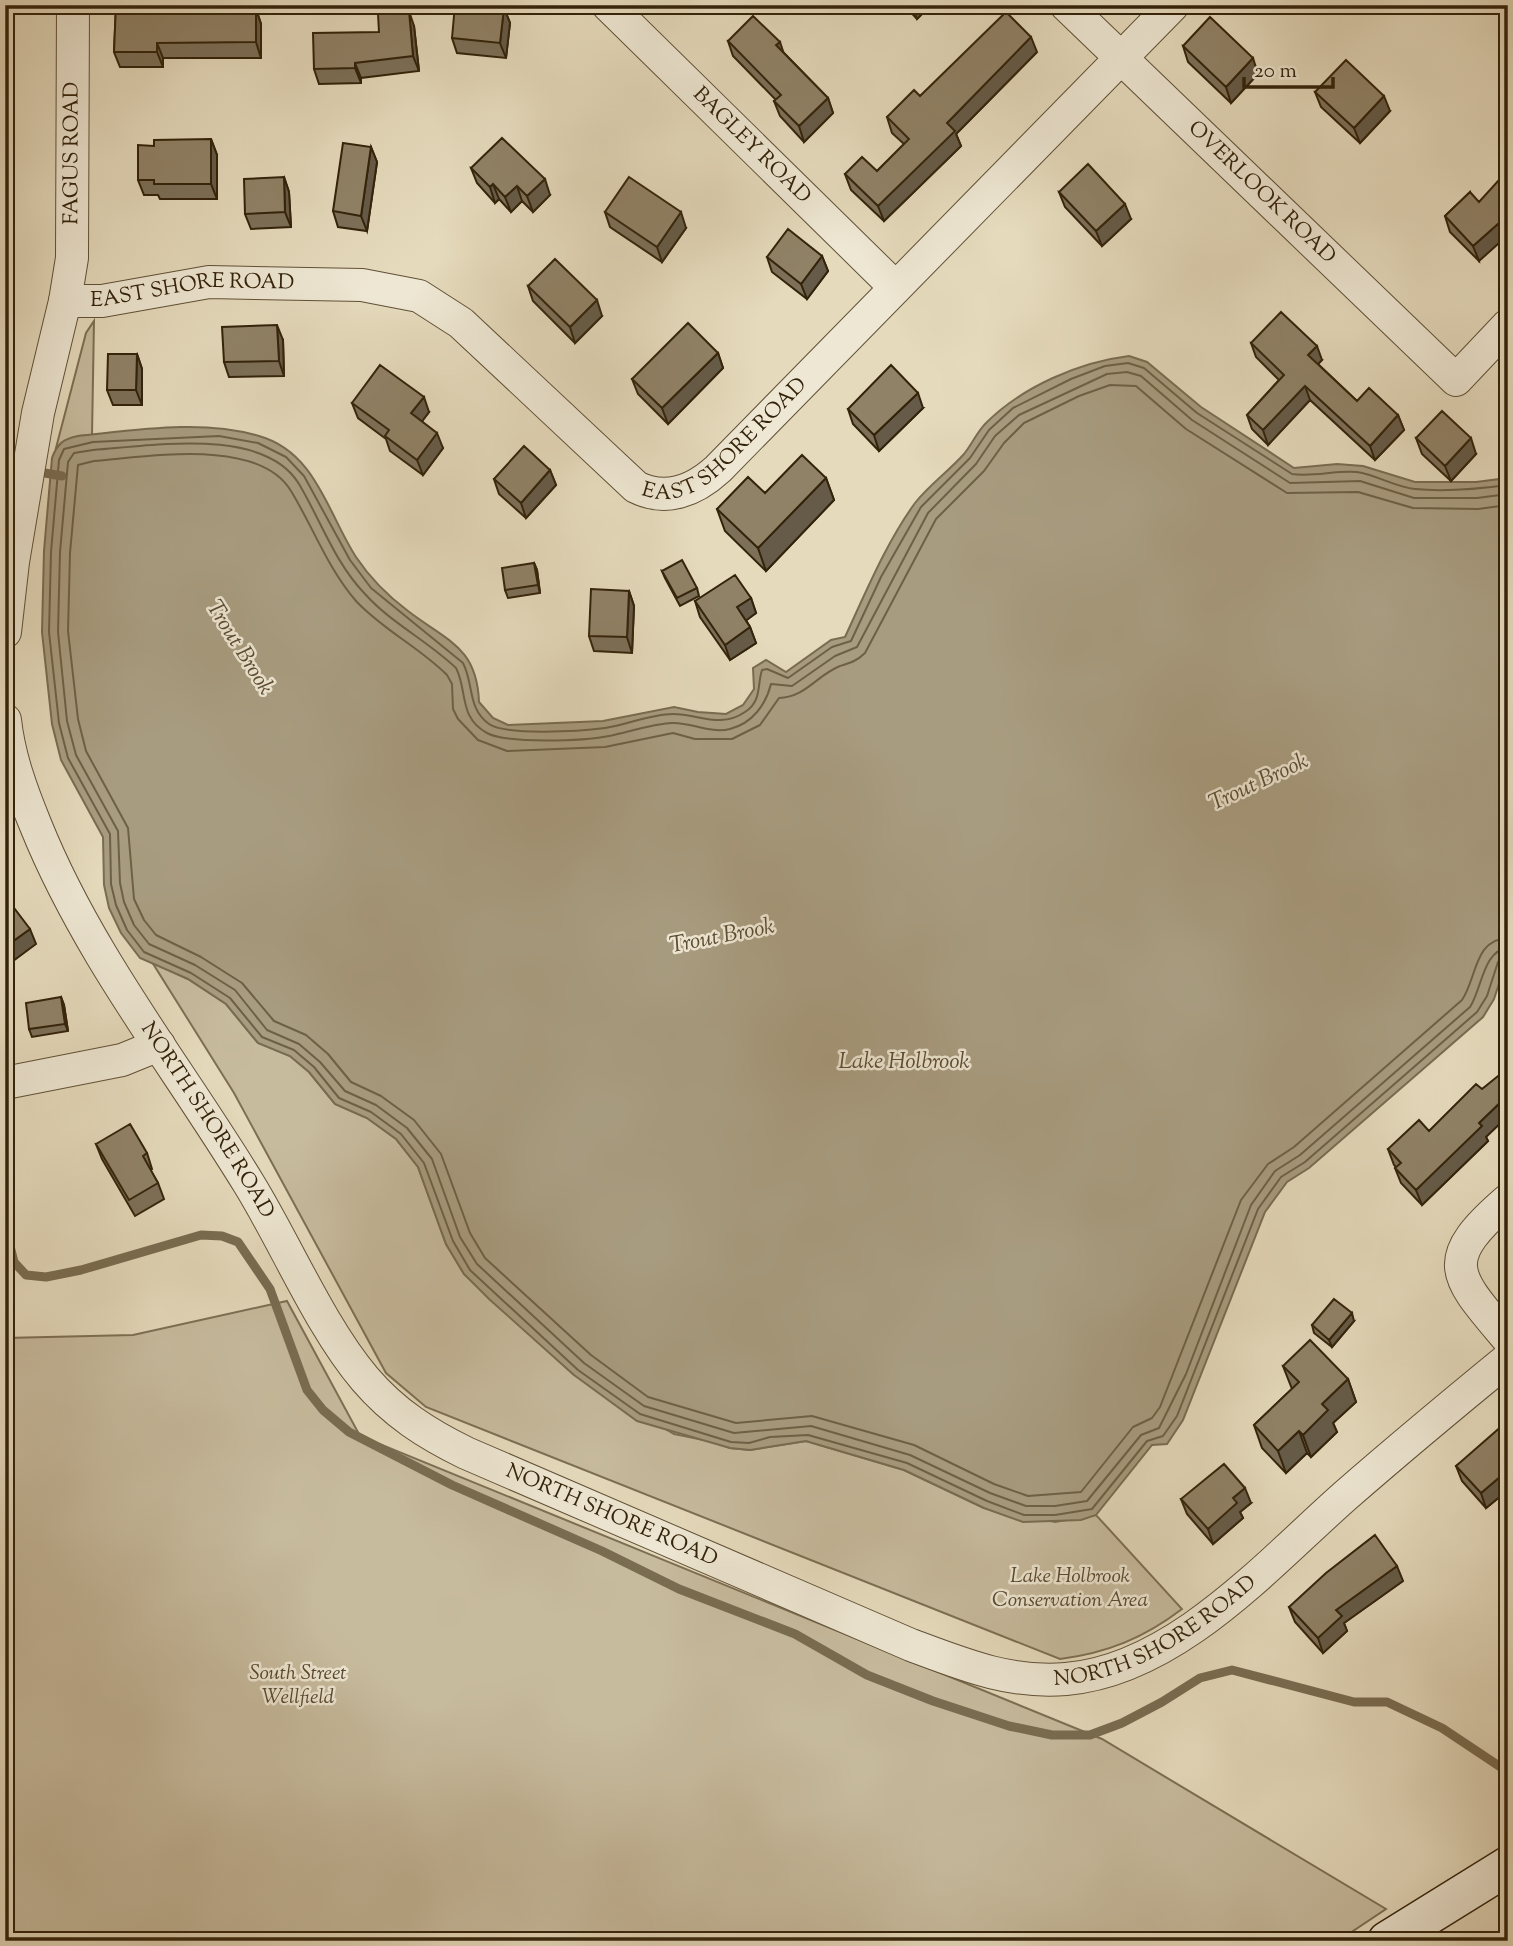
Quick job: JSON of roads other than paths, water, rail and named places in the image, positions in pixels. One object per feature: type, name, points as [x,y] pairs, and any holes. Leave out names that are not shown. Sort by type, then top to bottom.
[{"type":"main road","points":[[1387,1941],[1508,1866]]},
{"type":"street","name":"FAGUS ROAD","points":[[65,301],[73,232],[73,5]]},
{"type":"street","name":"BAGLEY ROAD","points":[[608,5],[895,287]]},
{"type":"street","name":"OVERLOOK ROAD","points":[[1066,5],[1456,380],[1508,326]]},
{"type":"street","name":"EAST SHORE ROAD","points":[[65,301],[102,301],[209,282],[344,283],[381,287],[419,296],[461,323],[625,478],[647,492],[668,495],[691,489],[718,469],[1173,5]]},
{"type":"street","points":[[5,632],[32,448],[65,301]]},
{"type":"street","name":"NORTH SHORE ROAD","points":[[5,720],[22,792],[66,893],[95,945],[250,1186],[350,1359],[376,1392],[409,1421],[466,1453],[862,1624],[962,1664],[999,1675],[1049,1679],[1084,1676],[1138,1660],[1174,1640],[1212,1613],[1419,1432],[1508,1359]]},
{"type":"street","points":[[5,1083],[122,1060],[159,1045]]},
{"type":"street","points":[[1508,1200],[1467,1240],[1460,1260],[1467,1290],[1508,1339]]},
{"type":"water","name":"Lake Holbrook","points":[[1129,356],[1147,362],[1201,407],[1294,468],[1337,464],[1363,466],[1415,482],[1476,482],[1508,478],[1508,956],[1494,999],[1483,1017],[1309,1168],[1287,1182],[1265,1212],[1183,1420],[1167,1444],[1152,1445],[1096,1515],[1081,1520],[1023,1522],[984,1508],[904,1470],[806,1441],[750,1450],[730,1448],[637,1421],[574,1375],[464,1274],[446,1244],[418,1167],[396,1139],[367,1118],[335,1104],[309,1072],[290,1056],[258,1043],[226,1004],[188,979],[140,958],[121,933],[109,908],[104,885],[103,837],[61,760],[52,724],[42,632],[44,551],[54,453],[61,443],[73,437],[169,427],[215,428],[259,436],[278,444],[307,470],[356,557],[380,586],[408,611],[447,638],[466,657],[473,669],[479,702],[493,718],[508,725],[603,721],[674,707],[726,714],[743,705],[754,689],[753,668],[766,660],[786,672],[831,640],[845,637],[886,551],[915,503],[964,454],[983,427],[1000,410],[1016,398],[1071,370]]},
{"type":"waterway","points":[[5,466],[62,476]]},
{"type":"waterway","points":[[5,1226],[14,1262],[26,1275],[46,1277],[81,1270],[201,1235],[222,1236],[238,1242],[270,1289],[307,1390],[323,1410],[349,1432],[452,1485],[602,1551],[679,1589],[795,1634],[867,1675],[933,1701],[1009,1726],[1052,1735],[1090,1735],[1122,1723],[1200,1678],[1232,1670],[1354,1702],[1387,1702],[1442,1728],[1508,1772]]},
{"type":"water label","name":"Trout Brook","points":[[239,648]]},
{"type":"water label","name":"Trout Brook","points":[[1259,783]]},
{"type":"water label","name":"Trout Brook","points":[[722,937]]},
{"type":"park label","name":"Lake Holbrook Conservation Area","points":[[1070,1589]]},
{"type":"park label","name":"South Street Wellfield","points":[[298,1686]]}]
